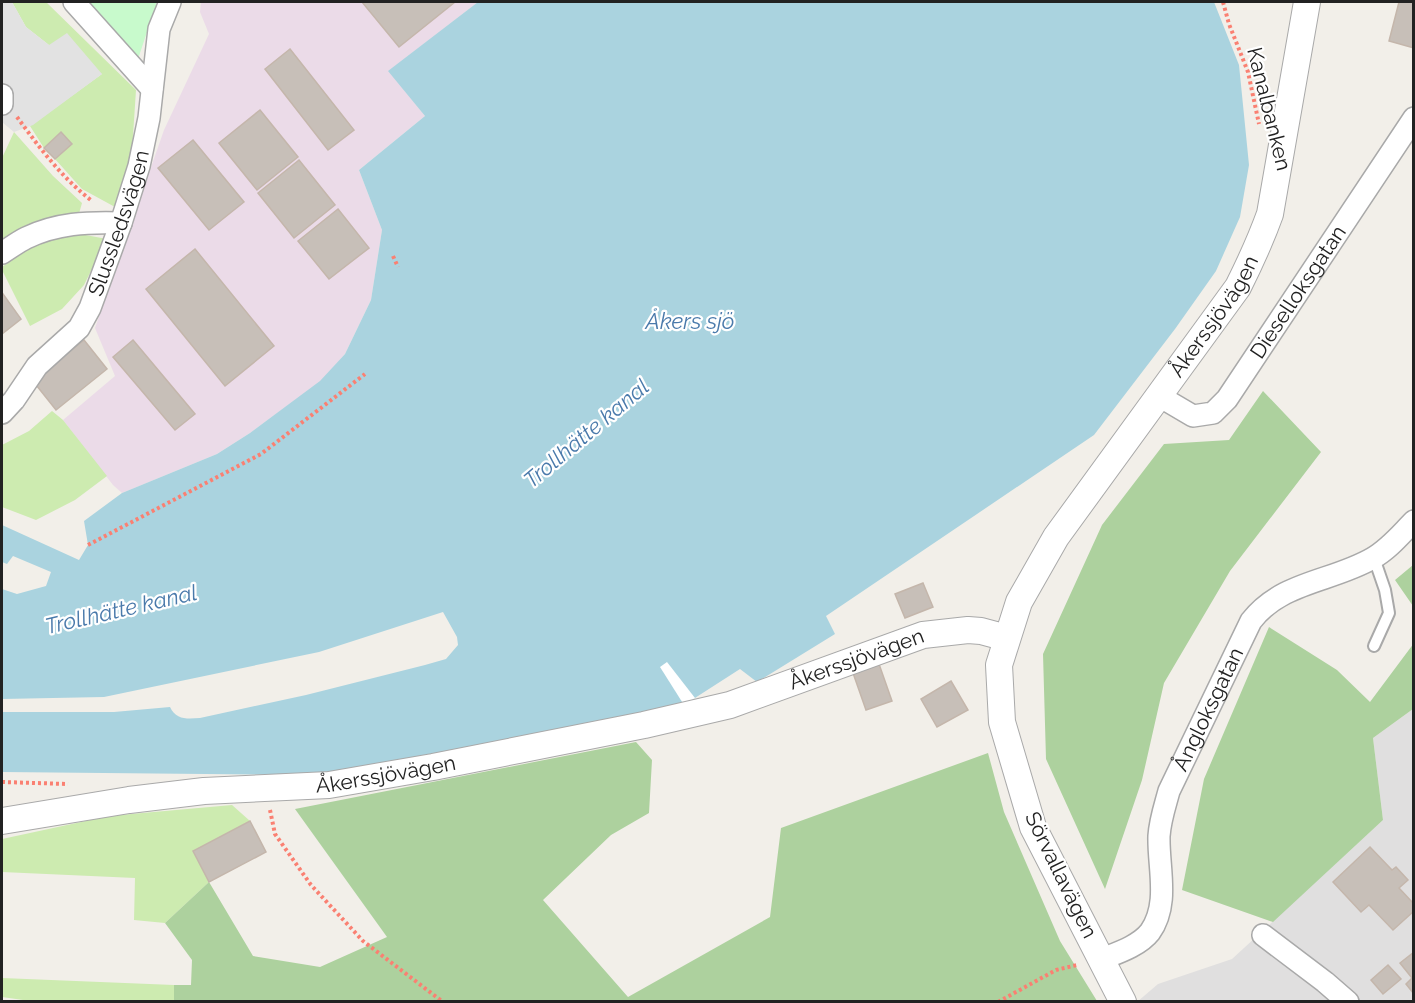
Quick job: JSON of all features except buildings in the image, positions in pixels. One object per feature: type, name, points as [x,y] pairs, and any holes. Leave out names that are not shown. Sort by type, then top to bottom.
[{"type":"street","points":[[74,2],[152,89]]},
{"type":"street","name":"Slussledsvägen","points":[[2,413],[15,400],[37,366],[79,328],[90,308],[139,166],[149,118],[159,29],[170,2]]},
{"type":"street","name":"Åkerssjövägen","points":[[2,821],[129,800],[204,791],[329,785],[433,767],[644,725],[730,705],[923,635],[968,630],[1007,638],[1019,602],[1056,537],[1238,287],[1261,240],[1269,214],[1307,2]]},
{"type":"street","points":[[2,96],[2,104]]},
{"type":"street","name":"Dieselloksgatan","points":[[1159,396],[1192,416],[1213,413],[1227,399],[1413,118]]},
{"type":"street","points":[[2,253],[24,239],[54,228],[89,222],[121,223]]},
{"type":"street","name":"Ångloksgatan","points":[[1102,959],[1135,944],[1149,934],[1155,922],[1161,906],[1159,836],[1164,807],[1251,621],[1260,610],[1276,598],[1374,558],[1413,521]]},
{"type":"street","name":"Sörvallavägen","points":[[1007,638],[999,665],[1002,722],[1033,827],[1123,1002]]},
{"type":"street","points":[[1263,935],[1348,1002]]},
{"type":"lane","points":[[1374,558],[1385,590],[1389,613],[1374,646]]},
{"type":"path","name":"Kanalbanken","points":[[1223,2],[1248,72],[1260,130]]},
{"type":"path","points":[[2,96],[42,151],[81,192],[121,223]]},
{"type":"path","points":[[393,256],[398,267]]},
{"type":"path","points":[[88,545],[261,454],[365,374]]},
{"type":"path","points":[[265,788],[275,834],[311,885],[363,941],[443,1002]]},
{"type":"path","points":[[998,1002],[1056,970],[1102,959]]},
{"type":"shaded area","points":[[2,2],[12,2],[26,27],[49,45],[67,33],[102,74],[33,125],[14,132],[2,122]]},
{"type":"shaded area","points":[[201,2],[478,2],[389,71],[425,116],[359,170],[382,230],[371,300],[345,354],[320,382],[217,454],[122,493],[113,485],[63,420],[115,376],[95,328],[164,130],[209,34],[200,12]]},
{"type":"shaded area","points":[[1413,709],[1413,1001],[1137,1002],[1158,984],[1232,959],[1383,820],[1373,738]]},
{"type":"green space","points":[[12,2],[46,2],[136,90],[132,151],[115,207],[82,189],[55,159],[71,144],[61,132],[44,148],[30,126],[102,74],[49,45],[26,27]]},
{"type":"green space","points":[[83,2],[157,2],[138,59]]},
{"type":"green space","points":[[14,132],[53,176],[82,203],[78,217],[2,243],[2,158]]},
{"type":"green space","points":[[80,234],[107,239],[84,285],[62,309],[30,326],[2,267],[46,237]]},
{"type":"green space","points":[[1263,391],[1321,452],[1230,571],[1164,683],[1142,780],[1105,889],[1046,759],[1043,654],[1102,525],[1164,444],[1229,440]]},
{"type":"green space","points":[[52,411],[63,420],[107,476],[75,500],[36,520],[2,507],[2,445],[29,431]]},
{"type":"green space","points":[[1413,565],[1413,606],[1395,580]]},
{"type":"green space","points":[[1269,627],[1337,670],[1370,702],[1414,643],[1413,709],[1373,738],[1383,820],[1273,922],[1182,890],[1204,779]]},
{"type":"green space","points":[[636,742],[652,760],[649,813],[611,835],[543,900],[628,997],[770,917],[781,828],[988,753],[1004,812],[1060,941],[1097,1001],[174,1001],[174,985],[191,985],[192,960],[165,923],[209,882],[253,956],[320,967],[387,937],[295,809]]},
{"type":"green space","points":[[232,805],[250,821],[193,851],[209,882],[165,923],[134,920],[135,878],[2,872],[2,839],[109,816]]},
{"type":"green space","points":[[2,978],[174,985],[174,1001],[30,1001],[2,997]]},
{"type":"water","name":"Åkers sjö","points":[[478,2],[1214,2],[1239,65],[1249,165],[1240,217],[1216,271],[1094,435],[826,616],[835,634],[757,682],[740,669],[684,705],[367,767],[297,775],[2,772],[2,712],[114,712],[170,707],[179,716],[200,718],[306,695],[425,665],[446,659],[458,645],[457,637],[443,612],[319,652],[104,697],[2,699],[2,589],[17,594],[46,586],[51,572],[13,556],[7,564],[2,562],[2,525],[79,560],[88,545],[84,521],[122,493],[217,454],[250,433],[320,381],[345,354],[371,300],[382,230],[359,170],[425,116],[388,71]]},
{"type":"pier","points":[[667,662],[695,698],[684,705],[660,667]]},
{"type":"water label","name":"Trollhätte kanal","points":[[586,433]]},
{"type":"water label","name":"Trollhätte kanal","points":[[121,609]]}]
